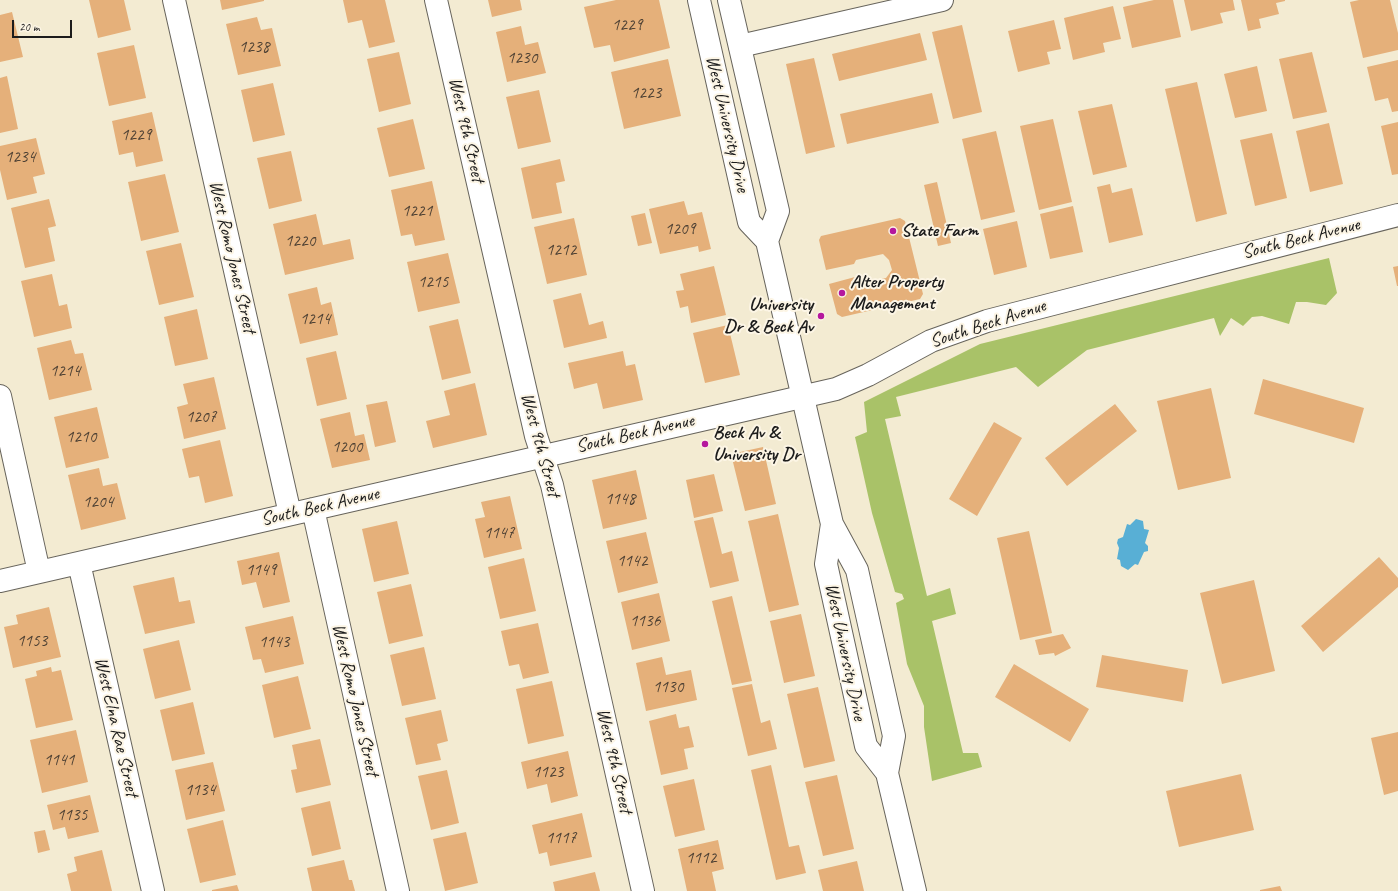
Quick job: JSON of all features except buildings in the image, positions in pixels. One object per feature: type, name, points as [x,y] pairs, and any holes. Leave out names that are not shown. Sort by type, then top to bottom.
[{"type":"street","name":"West Romo Jones Street","points":[[174,0],[290,514]]},
{"type":"street","name":"West 9th Street","points":[[436,0],[531,416],[553,493],[643,891]]},
{"type":"street","name":"West University Drive","points":[[699,0],[749,222],[767,241],[832,524],[857,570],[859,578],[894,736],[887,773],[915,891]]},
{"type":"street","name":"West University Drive","points":[[729,0],[778,211],[767,241]]},
{"type":"street","points":[[740,46],[942,0]]},
{"type":"street","name":"South Beck Avenue","points":[[0,581],[836,388],[868,376],[931,341],[987,321],[1398,215]]},
{"type":"street","points":[[0,396],[39,572]]},
{"type":"street","name":"West Romo Jones Street","points":[[313,509],[398,891]]},
{"type":"street","name":"West University Drive","points":[[832,524],[826,564],[866,746],[887,773]]},
{"type":"street","name":"West Elna Rae Street","points":[[79,563],[153,891]]},
{"type":"green space","points":[[1329,258],[1337,293],[1326,305],[1296,302],[1289,324],[1262,316],[1252,317],[1243,326],[1231,318],[1220,336],[1214,318],[1087,350],[1038,387],[1016,367],[896,397],[901,416],[885,419],[927,596],[950,588],[956,614],[932,621],[963,753],[978,753],[982,767],[932,781],[924,727],[924,706],[907,664],[896,603],[904,599],[902,594],[895,592],[872,513],[855,437],[867,432],[864,402],[980,344]]},
{"type":"water","points":[[1136,519],[1143,521],[1144,529],[1149,530],[1145,543],[1148,546],[1148,551],[1144,552],[1138,565],[1135,564],[1128,570],[1121,566],[1120,560],[1117,559],[1119,548],[1117,543],[1118,539],[1123,537],[1127,524],[1130,525]]},
{"type":"place","name":"State Farm","points":[[893,231]]},
{"type":"place","name":"Alter Property Management","points":[[842,293]]},
{"type":"place","name":"University Dr & Beck Av","points":[[821,316]]},
{"type":"place","name":"Beck Av & University Dr","points":[[705,444]]}]
